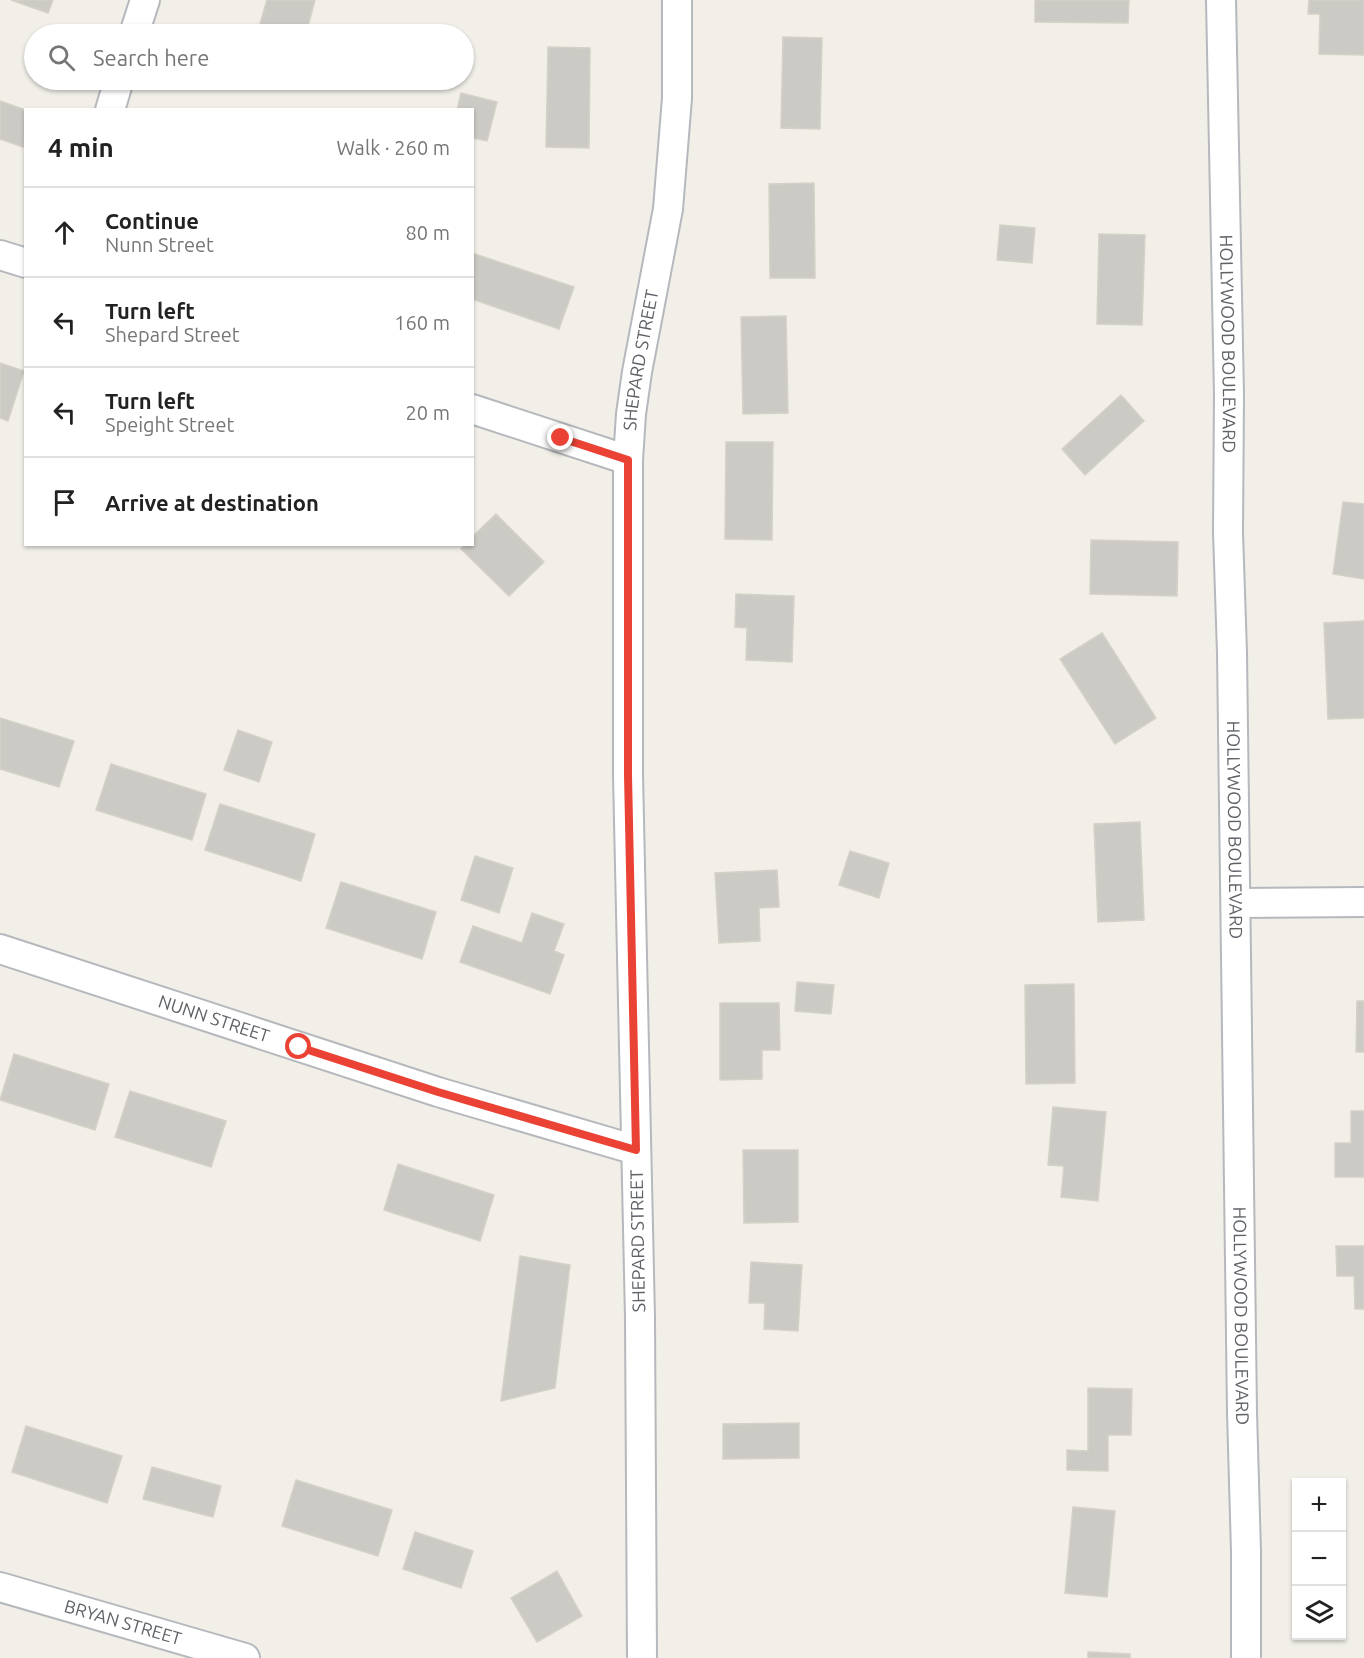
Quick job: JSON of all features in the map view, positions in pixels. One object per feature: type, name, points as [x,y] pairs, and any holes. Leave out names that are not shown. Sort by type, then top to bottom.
[{"type":"street","points":[[137,24],[145,0]]},
{"type":"street","name":"SHEPARD STREET","points":[[642,1658],[640,1318],[627,764],[628,460],[632,404],[668,209],[676,110],[677,0]]},
{"type":"street","name":"HOLLYWOOD BOULEVARD","points":[[1221,0],[1246,1658]]},
{"type":"street","points":[[111,108],[116,90]]},
{"type":"street","points":[[0,255],[24,262]]},
{"type":"street","points":[[474,410],[628,460]]},
{"type":"street","points":[[1236,903],[1364,902]]},
{"type":"street","name":"NUNN STREET","points":[[0,949],[438,1092],[636,1150]]},
{"type":"street","name":"BRYAN STREET","points":[[0,1587],[245,1658]]},
{"type":"building","points":[[11,0],[53,0],[48,13]]},
{"type":"building","points":[[267,0],[315,0],[309,24],[260,24]]},
{"type":"building","points":[[1035,0],[1129,0],[1128,23],[1035,22]]},
{"type":"building","points":[[1309,0],[1364,0],[1364,55],[1319,54],[1320,14],[1308,14]]},
{"type":"building","points":[[783,37],[822,38],[820,129],[781,128]]},
{"type":"building","points":[[548,47],[590,48],[589,148],[546,147]]},
{"type":"building","points":[[461,93],[497,102],[487,141],[474,138],[474,108],[457,108]]},
{"type":"building","points":[[0,101],[24,109],[23,147],[0,139]]},
{"type":"building","points":[[814,183],[815,278],[770,278],[769,184]]},
{"type":"building","points":[[1000,225],[1035,228],[1032,263],[997,260]]},
{"type":"building","points":[[1099,234],[1145,235],[1142,325],[1097,324]]},
{"type":"building","points":[[474,254],[574,287],[559,329],[474,300]]},
{"type":"building","points":[[786,316],[788,413],[743,414],[741,317]]},
{"type":"building","points":[[0,363],[24,371],[8,421],[0,418]]},
{"type":"building","points":[[1121,395],[1144,421],[1085,475],[1062,449]]},
{"type":"building","points":[[726,442],[773,442],[772,540],[725,539]]},
{"type":"building","points":[[1343,502],[1364,504],[1364,579],[1333,574]]},
{"type":"building","points":[[496,514],[544,562],[509,596],[461,549],[463,546],[474,546],[474,535]]},
{"type":"building","points":[[1091,540],[1178,542],[1177,596],[1090,594]]},
{"type":"building","points":[[736,594],[794,596],[792,662],[746,660],[747,628],[735,627]]},
{"type":"building","points":[[1364,621],[1364,718],[1328,719],[1324,623]]},
{"type":"building","points":[[1102,633],[1156,718],[1115,744],[1060,659]]},
{"type":"building","points":[[0,718],[74,741],[59,787],[0,769]]},
{"type":"building","points":[[238,730],[272,742],[259,782],[224,770]]},
{"type":"building","points":[[111,764],[206,794],[192,840],[96,810]]},
{"type":"building","points":[[220,804],[315,834],[301,881],[205,850]]},
{"type":"building","points":[[1140,822],[1144,920],[1098,922],[1094,824]]},
{"type":"building","points":[[850,851],[889,863],[879,898],[839,885]]},
{"type":"building","points":[[475,856],[513,868],[499,913],[461,900]]},
{"type":"building","points":[[777,870],[779,907],[759,908],[760,941],[719,943],[715,873]]},
{"type":"building","points":[[341,882],[436,912],[422,959],[326,928]]},
{"type":"building","points":[[532,913],[564,924],[554,951],[564,955],[550,994],[460,962],[473,926],[522,943]]},
{"type":"building","points":[[797,982],[834,985],[831,1014],[795,1011]]},
{"type":"building","points":[[1074,984],[1075,1083],[1026,1084],[1025,985]]},
{"type":"building","points":[[1357,1001],[1364,1001],[1364,1052],[1356,1052]]},
{"type":"building","points":[[720,1003],[779,1003],[780,1050],[762,1050],[762,1079],[720,1080]]},
{"type":"building","points":[[14,1054],[109,1084],[95,1130],[0,1100]]},
{"type":"building","points":[[130,1091],[226,1121],[211,1167],[115,1137]]},
{"type":"building","points":[[1053,1107],[1106,1112],[1098,1201],[1061,1197],[1064,1166],[1048,1165]]},
{"type":"building","points":[[1351,1111],[1364,1111],[1364,1177],[1335,1177],[1335,1143],[1351,1143]]},
{"type":"building","points":[[743,1150],[798,1150],[798,1222],[744,1223]]},
{"type":"building","points":[[398,1164],[494,1195],[480,1241],[384,1210]]},
{"type":"building","points":[[1336,1246],[1364,1246],[1364,1309],[1355,1309],[1354,1276],[1337,1276]]},
{"type":"building","points":[[520,1256],[570,1265],[555,1388],[501,1401]]},
{"type":"building","points":[[751,1262],[802,1265],[798,1331],[764,1329],[765,1303],[749,1303]]},
{"type":"building","points":[[1088,1388],[1132,1389],[1131,1435],[1108,1435],[1108,1471],[1067,1470],[1067,1450],[1088,1451]]},
{"type":"building","points":[[799,1423],[799,1458],[723,1459],[723,1424]]},
{"type":"building","points":[[26,1426],[122,1456],[107,1503],[12,1472]]},
{"type":"building","points":[[152,1467],[221,1486],[213,1517],[143,1499]]},
{"type":"building","points":[[296,1480],[392,1510],[378,1556],[282,1526]]},
{"type":"building","points":[[1073,1507],[1115,1511],[1107,1597],[1065,1593]]},
{"type":"building","points":[[415,1532],[473,1551],[461,1588],[403,1569]]},
{"type":"building","points":[[557,1571],[582,1616],[537,1642],[511,1598]]},
{"type":"building","points":[[1088,1652],[1130,1654],[1130,1658],[1088,1658]]},
{"type":"route","points":[[299,1047],[438,1092],[636,1150],[628,775],[628,460],[561,438]]}]
